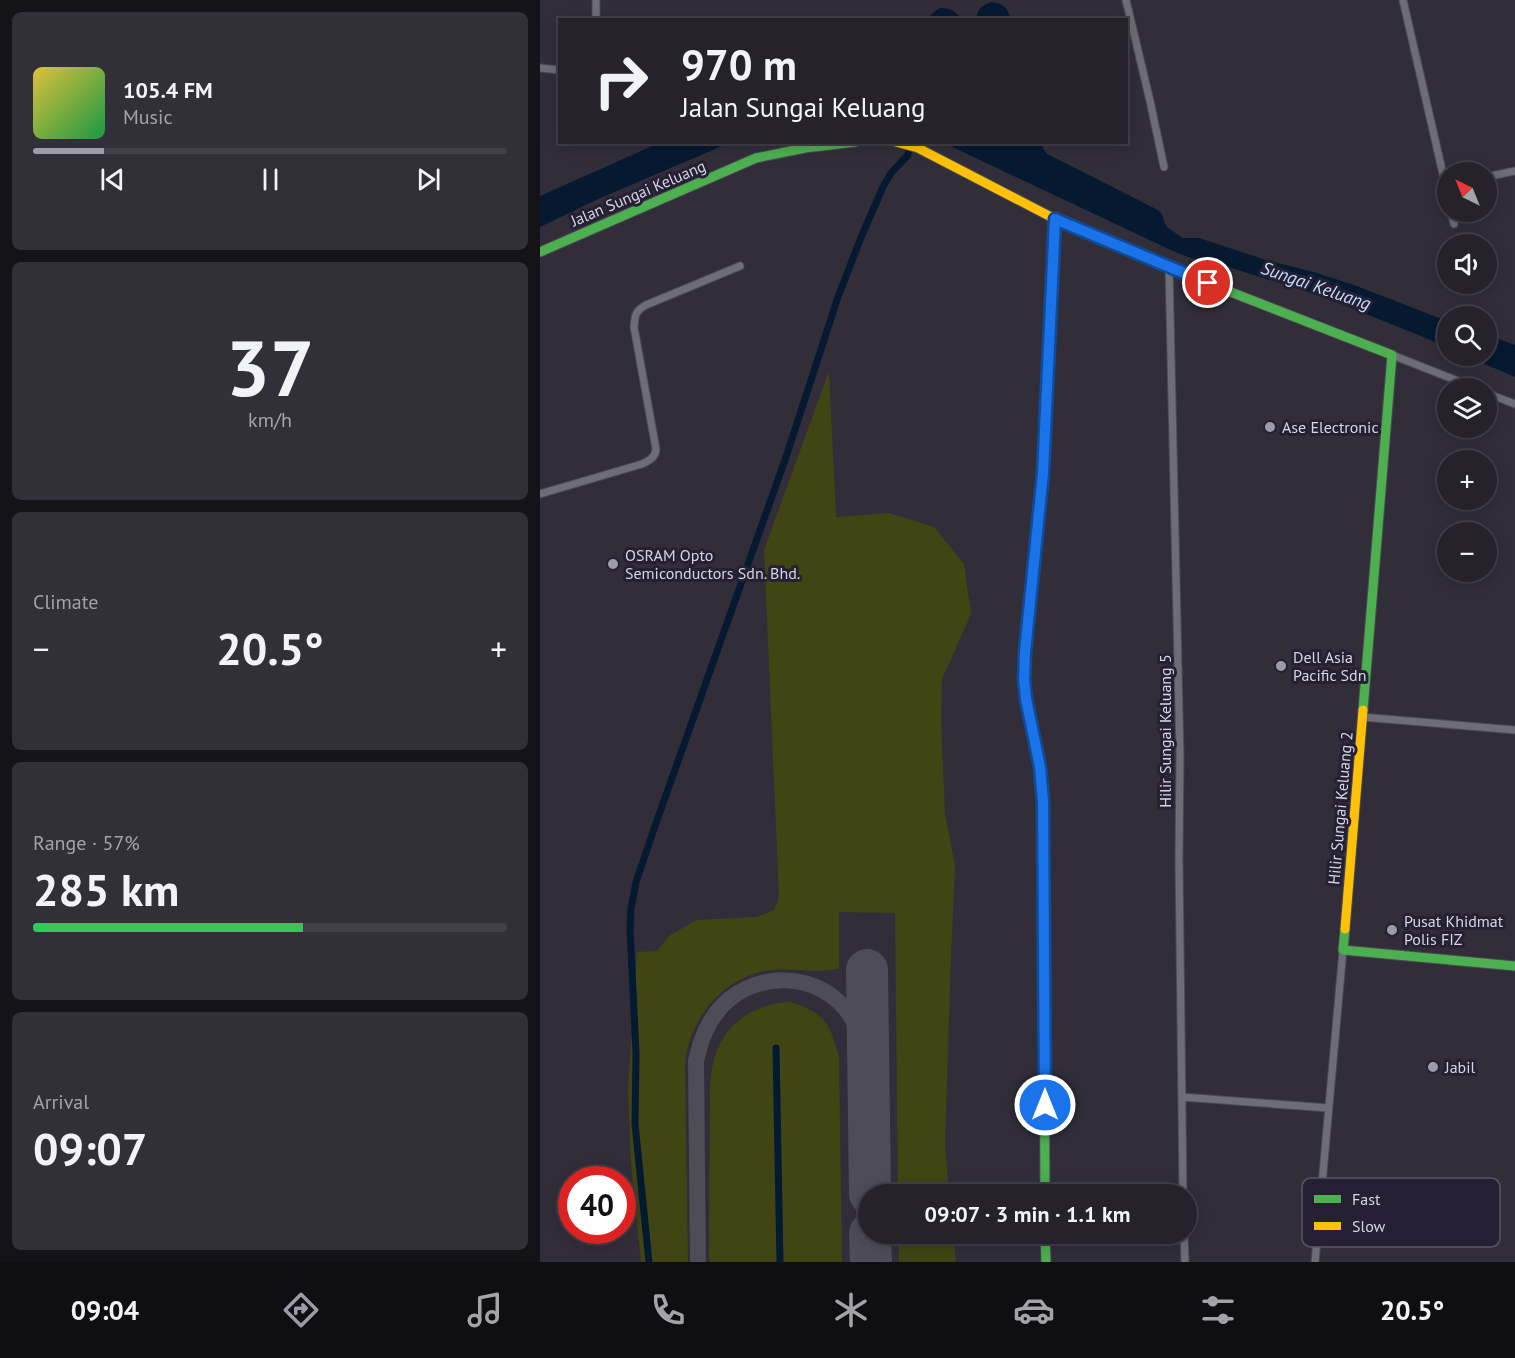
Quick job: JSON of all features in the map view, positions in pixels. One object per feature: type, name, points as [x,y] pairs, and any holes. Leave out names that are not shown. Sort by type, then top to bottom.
[{"type":"street","points":[[596,0],[596,18]]},
{"type":"street","points":[[1126,0],[1164,167]]},
{"type":"street","points":[[1403,0],[1440,162]]},
{"type":"street","points":[[540,68],[558,70]]},
{"type":"street","name":"Jalan Sungai Keluang","points":[[540,252],[756,158],[837,144]]},
{"type":"street","points":[[903,144],[918,148],[1055,219],[1168,268],[1451,378]]},
{"type":"street","points":[[1497,175],[1515,171]]},
{"type":"street","points":[[1045,1184],[1043,802],[1040,767],[1024,680],[1043,473],[1055,219]]},
{"type":"street","points":[[540,494],[642,464],[656,455],[634,327],[635,314],[646,305],[740,266]]},
{"type":"street","name":"Hilir Sungai Keluang 5","points":[[1168,268],[1180,743],[1183,1184]]},
{"type":"street","name":"Hilir Sungai Keluang 2","points":[[1322,1178],[1392,355]]},
{"type":"street","points":[[1497,397],[1515,404]]},
{"type":"street","points":[[1362,717],[1515,730]]},
{"type":"street","points":[[1343,950],[1515,966]]},
{"type":"street","points":[[1182,1097],[1328,1108]]},
{"type":"street","points":[[1045,1244],[1046,1262]]},
{"type":"street","points":[[1184,1244],[1185,1262]]},
{"type":"street","name":"Hilir Sungai Keluang 2","points":[[1315,1262],[1316,1247]]},
{"type":"green space","points":[[829,371],[836,517],[889,513],[934,527],[964,564],[971,614],[942,679],[941,719],[945,814],[955,866],[945,1143],[948,1184],[898,1184],[895,913],[839,912],[839,967],[837,969],[772,970],[744,978],[720,994],[694,1029],[688,1046],[685,1066],[688,1262],[641,1262],[636,1213],[636,1166],[631,1164],[628,1090],[637,952],[657,951],[670,935],[697,920],[757,917],[774,910],[779,897],[764,550]]},
{"type":"green space","points":[[791,1002],[812,1011],[825,1021],[833,1036],[839,1058],[842,1262],[709,1262],[710,1085],[715,1057],[724,1037],[748,1014],[768,1005]]},
{"type":"green space","points":[[898,1244],[954,1244],[956,1262],[899,1262]]},
{"type":"water","points":[[991,2],[1004,7],[1010,18],[976,18],[980,8]]},
{"type":"water","points":[[940,8],[952,10],[960,18],[928,18]]},
{"type":"water","points":[[657,144],[727,144],[596,200],[540,227],[540,196]]},
{"type":"water","name":"Sungai Keluang","points":[[946,144],[1042,144],[1047,154],[1158,210],[1168,228],[1183,238],[1199,238],[1266,260],[1317,273],[1437,317],[1437,343],[1321,296],[1222,265],[1191,258]]},
{"type":"water","points":[[1497,339],[1515,345],[1515,377],[1489,366],[1497,366]]},
{"type":"waterway","points":[[649,1262],[635,1124],[636,1053],[630,929],[636,882],[786,457],[838,297],[883,187],[891,173],[908,155],[910,144]]},
{"type":"waterway","points":[[776,1048],[780,1262]]},
{"type":"taxiway","points":[[698,1262],[696,1061],[706,1030],[718,1010],[739,993],[755,985],[772,981],[807,984],[824,991],[838,1001],[850,1015],[859,1034],[868,1068]]},
{"type":"runway","points":[[867,970],[870,1184]]},
{"type":"runway","points":[[870,1244],[871,1262]]},
{"type":"traffic: fast","points":[[540,252],[756,158],[838,144]]},
{"type":"traffic: fast","points":[[1132,252],[1392,355],[1363,710]]},
{"type":"traffic: fast","points":[[1043,465],[1024,680],[1040,767],[1043,802],[1045,1184]]},
{"type":"traffic: fast","points":[[1345,929],[1343,950],[1515,966]]},
{"type":"traffic: fast","points":[[1045,1244],[1046,1262]]},
{"type":"traffic: slow","points":[[903,144],[918,148],[1055,219],[1132,252]]},
{"type":"traffic: slow","points":[[1043,465],[1055,219]]},
{"type":"traffic: slow","points":[[1345,929],[1363,710]]},
{"type":"place","name":"Ase Electronic","points":[[1270,427]]},
{"type":"place","name":"OSRAM Opto Semiconductors Sdn. Bhd.","points":[[613,564]]},
{"type":"place","name":"Dell Asia Pacific Sdn","points":[[1281,666]]},
{"type":"place","name":"Pusat Khidmat Polis FIZ","points":[[1392,930]]},
{"type":"place","name":"Jabil","points":[[1433,1067]]},
{"type":"route","points":[[1045,1105],[1043,802],[1040,767],[1024,680],[1043,473],[1055,219],[1208,283]]}]
